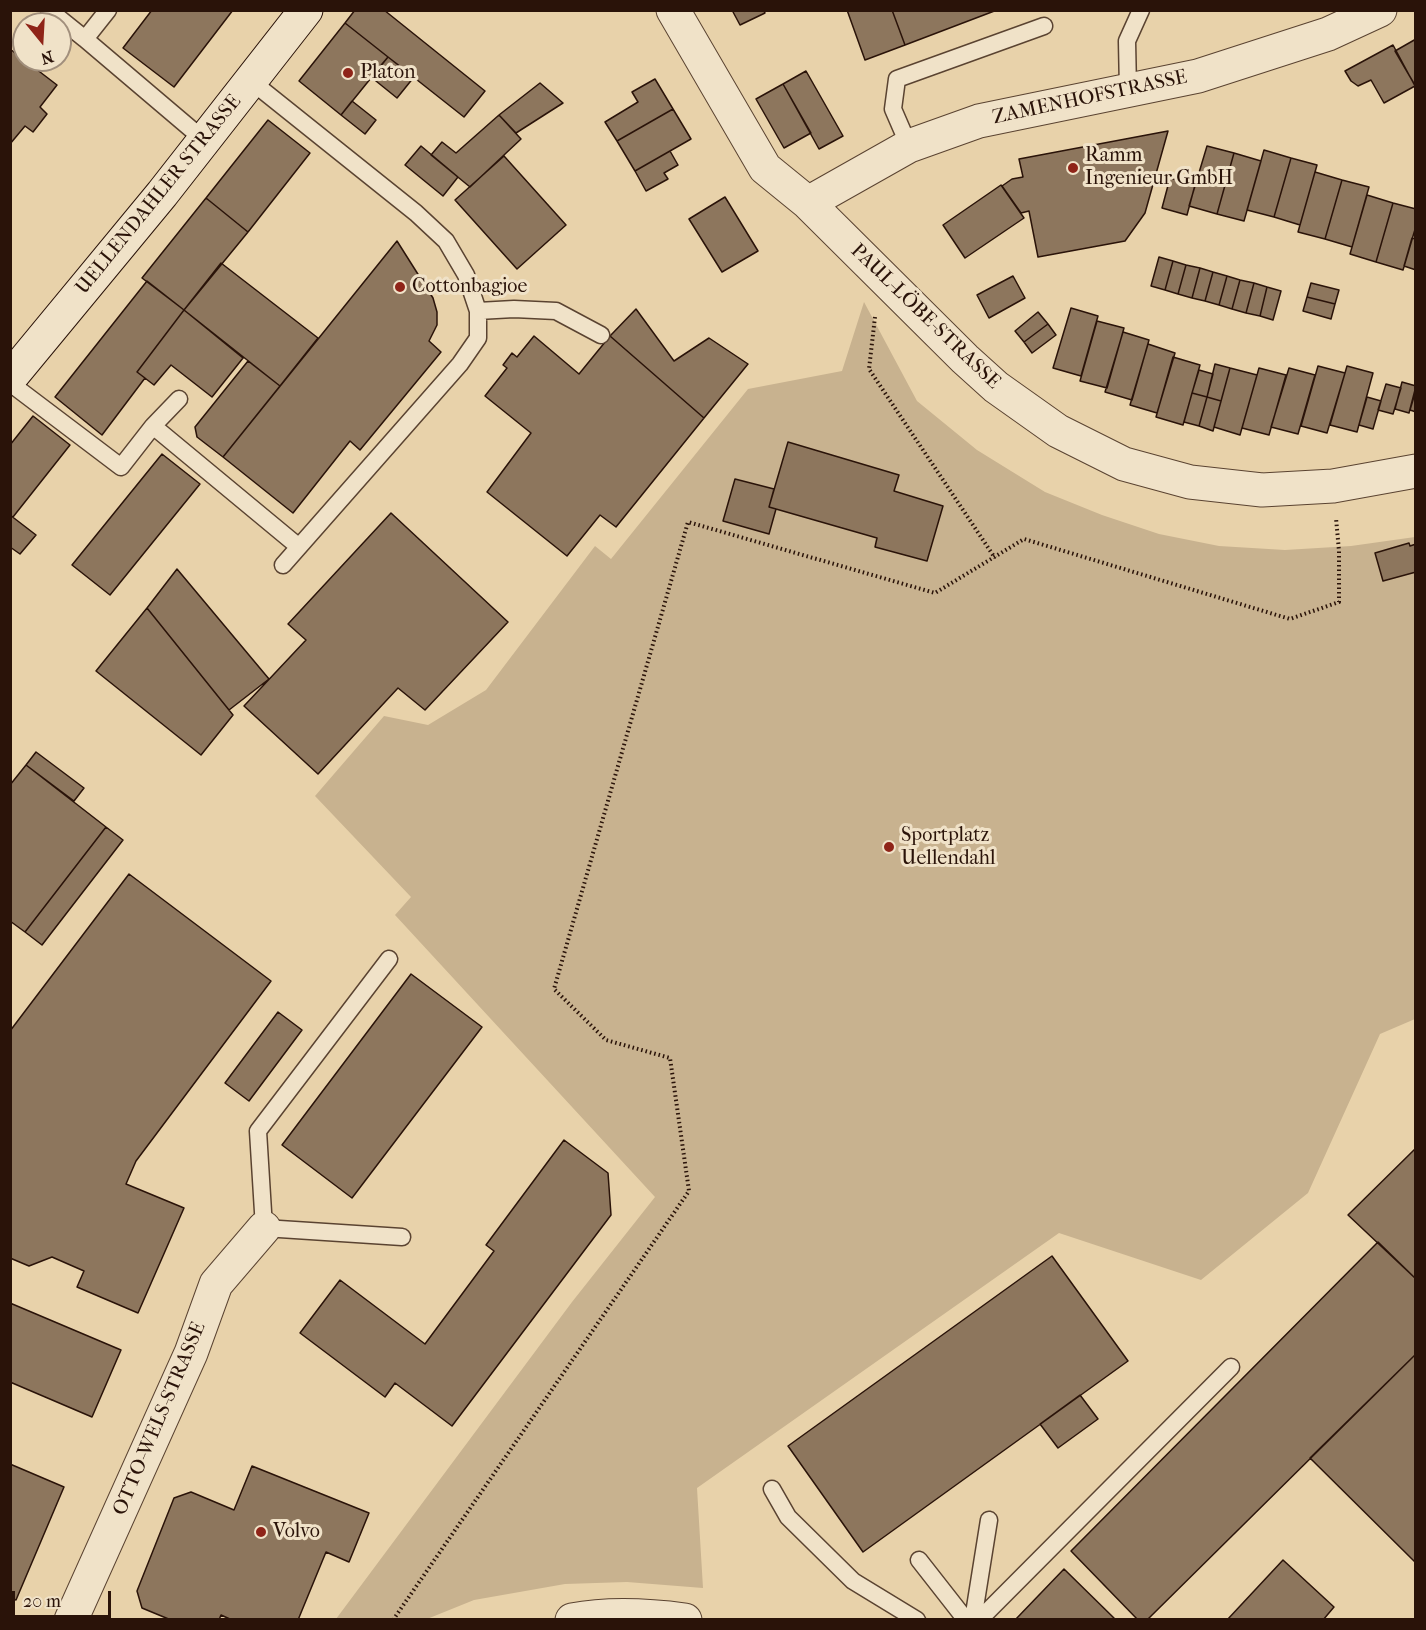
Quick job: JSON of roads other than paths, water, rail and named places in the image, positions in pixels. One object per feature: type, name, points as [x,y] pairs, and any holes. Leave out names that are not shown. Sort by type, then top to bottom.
[{"type":"street","name":"UELLENDAHLER STRASSE","points":[[13,369],[204,140],[306,10]]},
{"type":"street","name":"PAUL-LÖBE-STRASSE","points":[[673,10],[765,168],[808,203],[964,359],[996,387],[1058,431],[1124,464],[1190,482],[1262,490],[1333,486],[1416,471]]},
{"type":"street","name":"ZAMENHOFSTRASSE","points":[[808,203],[909,146],[979,121],[1198,76],[1328,34],[1380,10]]},
{"type":"street","name":"OTTO-WELS-STRASSE","points":[[71,1620],[191,1353],[216,1284],[264,1228]]},
{"type":"street","points":[[572,1620],[589,1616],[649,1615],[685,1620]]},
{"type":"lane","points":[[48,10],[204,140]]},
{"type":"lane","points":[[85,39],[108,10]]},
{"type":"lane","points":[[1128,90],[1127,40],[1141,10]]},
{"type":"lane","points":[[909,146],[894,109],[897,79],[1044,26]]},
{"type":"lane","points":[[251,81],[416,213],[446,242],[466,275],[478,311],[478,338],[460,364],[283,565]]},
{"type":"lane","points":[[478,311],[514,309],[556,311],[601,335]]},
{"type":"lane","points":[[13,369],[121,467],[153,426],[179,399]]},
{"type":"lane","points":[[153,426],[299,547]]},
{"type":"lane","points":[[389,959],[258,1131],[264,1228],[402,1237]]},
{"type":"lane","points":[[979,1620],[1231,1367]]},
{"type":"lane","points":[[772,1489],[788,1517],[853,1581],[917,1620]]},
{"type":"lane","points":[[973,1620],[989,1520]]},
{"type":"lane","points":[[919,1560],[966,1620]]},
{"type":"place","name":"Platon","points":[[348,73]]},
{"type":"place","name":"Ramm Ingenieur GmbH","points":[[1073,168]]},
{"type":"place","name":"Cottonbagjoe","points":[[400,287]]},
{"type":"place","name":"Sportplatz Uellendahl","points":[[889,847]]},
{"type":"place","name":"Volvo","points":[[261,1532]]}]
